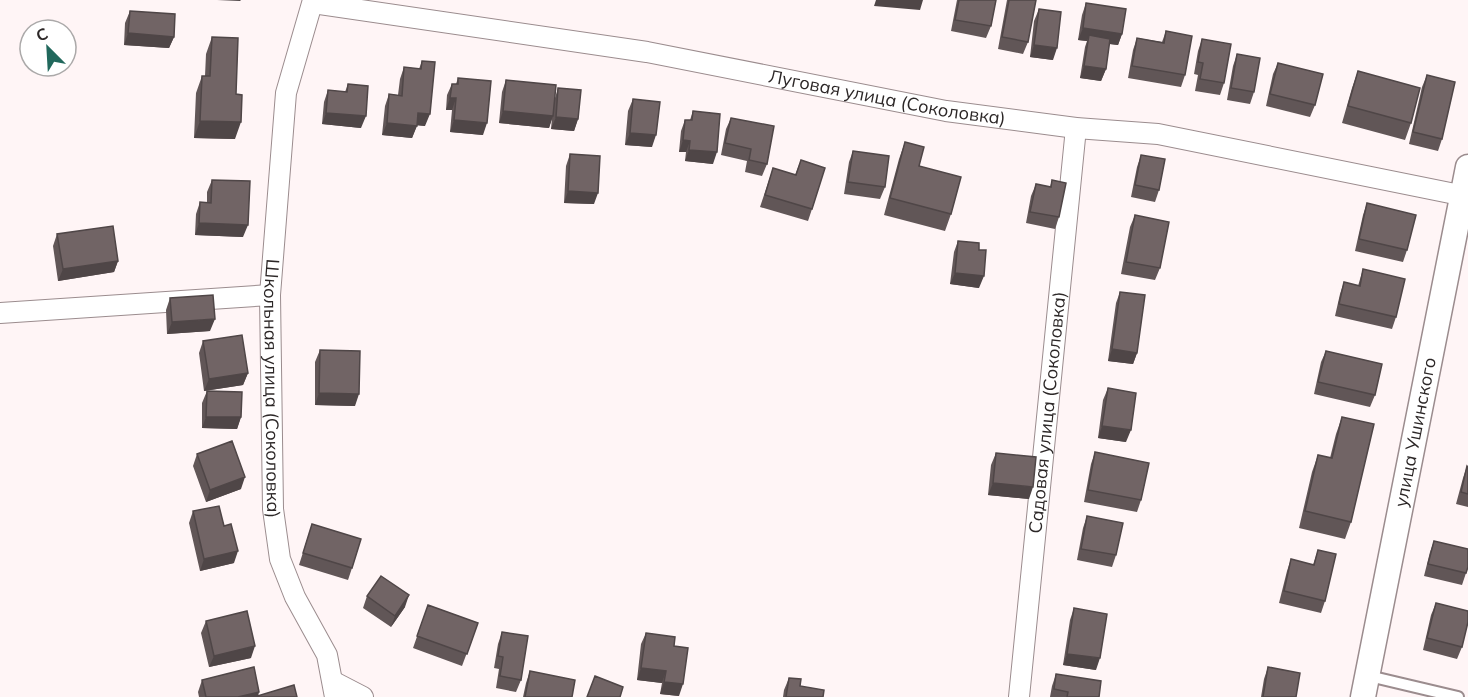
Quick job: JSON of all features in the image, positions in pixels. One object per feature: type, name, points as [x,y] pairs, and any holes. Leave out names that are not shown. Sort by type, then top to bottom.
[{"type":"street","name":"Луговая улица (Соколовка)","points":[[313,2],[647,52],[946,111],[1076,128],[1158,134],[1460,195]]},
{"type":"street","name":"Школьная улица (Соколовка)","points":[[313,2],[291,69],[286,93],[270,295],[273,509],[280,559],[295,597],[327,655],[334,690]]},
{"type":"street","name":"Садовая улица (Соколовка)","points":[[1019,697],[1076,128]]},
{"type":"street","name":"улица Ушинского","points":[[1366,687],[1460,195],[1468,167]]},
{"type":"street","points":[[0,313],[270,295]]},
{"type":"street","points":[[334,690],[363,697]]},
{"type":"lane","points":[[1366,687],[1458,697]]},
{"type":"building","points":[[959,0],[996,0],[991,26],[955,20]]},
{"type":"building","points":[[1009,0],[1036,0],[1028,42],[1002,37]]},
{"type":"building","points":[[1086,3],[1126,9],[1122,34],[1083,28]]},
{"type":"building","points":[[1039,9],[1061,12],[1057,48],[1034,45]]},
{"type":"building","points":[[130,11],[175,14],[174,37],[128,33]]},
{"type":"building","points":[[1166,31],[1192,36],[1185,75],[1132,66],[1137,38],[1164,43]]},
{"type":"building","points":[[1089,35],[1110,39],[1106,69],[1084,66]]},
{"type":"building","points":[[212,37],[238,38],[236,94],[242,95],[241,122],[200,121],[202,76],[210,76]]},
{"type":"building","points":[[1202,39],[1231,44],[1224,83],[1200,79],[1203,63],[1198,62]]},
{"type":"building","points":[[1237,54],[1260,58],[1254,92],[1231,88]]},
{"type":"building","points":[[422,61],[435,62],[430,114],[418,113],[417,126],[387,123],[389,94],[402,96],[404,67],[421,69]]},
{"type":"building","points":[[1278,63],[1323,74],[1315,105],[1270,94]]},
{"type":"building","points":[[1358,71],[1420,88],[1411,123],[1348,106]]},
{"type":"building","points":[[1427,75],[1455,82],[1442,139],[1413,132]]},
{"type":"building","points":[[458,78],[491,81],[487,123],[454,120],[456,98],[450,98],[452,84],[458,84]]},
{"type":"building","points":[[506,80],[556,85],[553,116],[503,111]]},
{"type":"building","points":[[348,84],[368,86],[366,116],[326,113],[328,90],[347,92]]},
{"type":"building","points":[[558,88],[581,90],[578,119],[556,117]]},
{"type":"building","points":[[633,99],[660,102],[656,135],[630,133]]},
{"type":"building","points":[[693,111],[720,114],[717,152],[689,150],[690,141],[683,140],[685,120],[692,120]]},
{"type":"building","points":[[731,118],[774,126],[767,164],[749,160],[751,149],[725,143]]},
{"type":"building","points":[[905,142],[924,147],[919,166],[961,177],[951,214],[890,198]]},
{"type":"building","points":[[853,151],[889,156],[885,187],[848,182]]},
{"type":"building","points":[[570,154],[600,156],[598,193],[568,191]]},
{"type":"building","points":[[1141,155],[1165,159],[1159,190],[1135,185]]},
{"type":"building","points":[[801,160],[825,168],[812,209],[765,195],[773,168],[796,175]]},
{"type":"building","points":[[212,180],[250,181],[248,225],[199,223],[200,202],[211,203]]},
{"type":"building","points":[[1052,180],[1066,183],[1059,217],[1030,212],[1036,184],[1051,187]]},
{"type":"building","points":[[1367,203],[1416,215],[1407,250],[1359,239]]},
{"type":"building","points":[[1135,215],[1169,222],[1160,268],[1126,262]]},
{"type":"building","points":[[113,226],[118,261],[63,269],[57,234]]},
{"type":"building","points":[[958,241],[979,243],[979,250],[986,250],[984,276],[955,273]]},
{"type":"building","points":[[1363,269],[1405,279],[1396,317],[1339,304],[1344,282],[1360,286]]},
{"type":"building","points":[[1120,292],[1145,295],[1137,353],[1112,349]]},
{"type":"building","points":[[213,295],[215,319],[172,322],[170,298]]},
{"type":"building","points":[[242,335],[248,373],[209,379],[203,341]]},
{"type":"building","points":[[320,350],[360,351],[359,394],[319,393]]},
{"type":"building","points":[[1326,351],[1382,364],[1375,395],[1318,382]]},
{"type":"building","points":[[1108,388],[1136,393],[1131,430],[1102,426]]},
{"type":"building","points":[[207,391],[242,392],[241,417],[206,417]]},
{"type":"building","points":[[1342,417],[1374,424],[1351,522],[1305,511],[1318,455],[1332,458]]},
{"type":"building","points":[[232,441],[245,477],[210,490],[197,454]]},
{"type":"building","points":[[1095,452],[1149,463],[1141,500],[1088,490]]},
{"type":"building","points":[[996,453],[1036,457],[1033,487],[993,483]]},
{"type":"building","points":[[1468,467],[1468,494],[1461,492]]},
{"type":"building","points":[[219,506],[224,526],[231,524],[238,551],[204,559],[193,511]]},
{"type":"building","points":[[1087,516],[1123,523],[1116,555],[1081,549]]},
{"type":"building","points":[[312,524],[361,539],[352,568],[303,553]]},
{"type":"building","points":[[1434,541],[1468,549],[1466,573],[1428,564]]},
{"type":"building","points":[[1318,550],[1336,554],[1325,601],[1284,591],[1291,559],[1314,565]]},
{"type":"building","points":[[381,576],[409,595],[395,616],[367,596]]},
{"type":"building","points":[[1436,603],[1468,611],[1468,622],[1462,647],[1427,638]]},
{"type":"building","points":[[428,605],[478,623],[467,654],[417,636]]},
{"type":"building","points":[[1074,608],[1107,614],[1100,658],[1067,654]]},
{"type":"building","points":[[247,611],[255,646],[214,656],[206,621]]},
{"type":"building","points":[[502,632],[528,636],[521,680],[500,676],[503,657],[498,656]]},
{"type":"building","points":[[646,633],[675,637],[674,646],[688,648],[683,684],[664,682],[666,671],[641,668]]},
{"type":"building","points":[[254,667],[259,692],[238,697],[206,697],[202,680]]},
{"type":"building","points":[[1268,667],[1300,673],[1296,697],[1263,697]]},
{"type":"building","points":[[530,671],[575,680],[572,697],[525,697]]},
{"type":"building","points":[[1056,674],[1101,681],[1099,697],[1067,697],[1068,692],[1054,689]]},
{"type":"building","points":[[595,676],[623,687],[620,697],[587,697]]},
{"type":"building","points":[[789,678],[801,679],[800,686],[824,690],[823,697],[786,697]]},
{"type":"building","points":[[294,685],[297,697],[254,697]]}]
